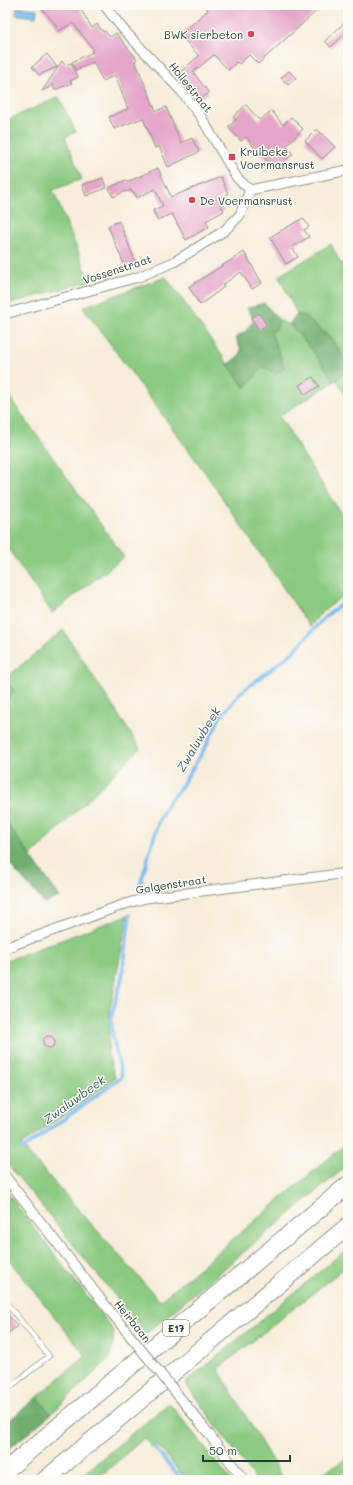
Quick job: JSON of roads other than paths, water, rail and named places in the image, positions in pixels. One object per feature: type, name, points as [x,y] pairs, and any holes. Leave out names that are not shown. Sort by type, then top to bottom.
[{"type":"highway","name":"E17","points":[[5,1471],[348,1185]]},
{"type":"highway","points":[[45,1480],[348,1226]]},
{"type":"street","name":"Hollestraat","points":[[104,5],[123,29],[185,96],[201,117],[237,178],[250,190]]},
{"type":"street","points":[[250,190],[348,170]]},
{"type":"street","name":"Vossenstraat","points":[[5,314],[138,277],[174,262],[224,231],[240,215],[250,190]]},
{"type":"street","name":"Galgenstraat","points":[[5,948],[125,904],[146,898],[348,873]]},
{"type":"street","name":"Heirbaan","points":[[5,1176],[244,1480]]},
{"type":"lane","points":[[5,1301],[49,1356],[5,1391]]},
{"type":"water","points":[[17,7],[37,9],[36,17],[16,15]]},
{"type":"waterway","name":"Zwaluwbeek","points":[[140,885],[159,820],[169,801],[179,790],[206,746],[219,719],[240,693],[292,653],[323,619],[348,598]]},
{"type":"waterway","name":"Zwaluwbeek","points":[[21,1150],[122,1077],[112,1033],[112,1014],[122,978],[130,915]]},
{"type":"waterway","points":[[154,1447],[182,1480]]},
{"type":"place","name":"BWK sierbeton","points":[[251,34]]},
{"type":"place","name":"Kruibeke Voermansrust","points":[[232,157]]},
{"type":"place","name":"De Voermansrust","points":[[192,200]]}]
